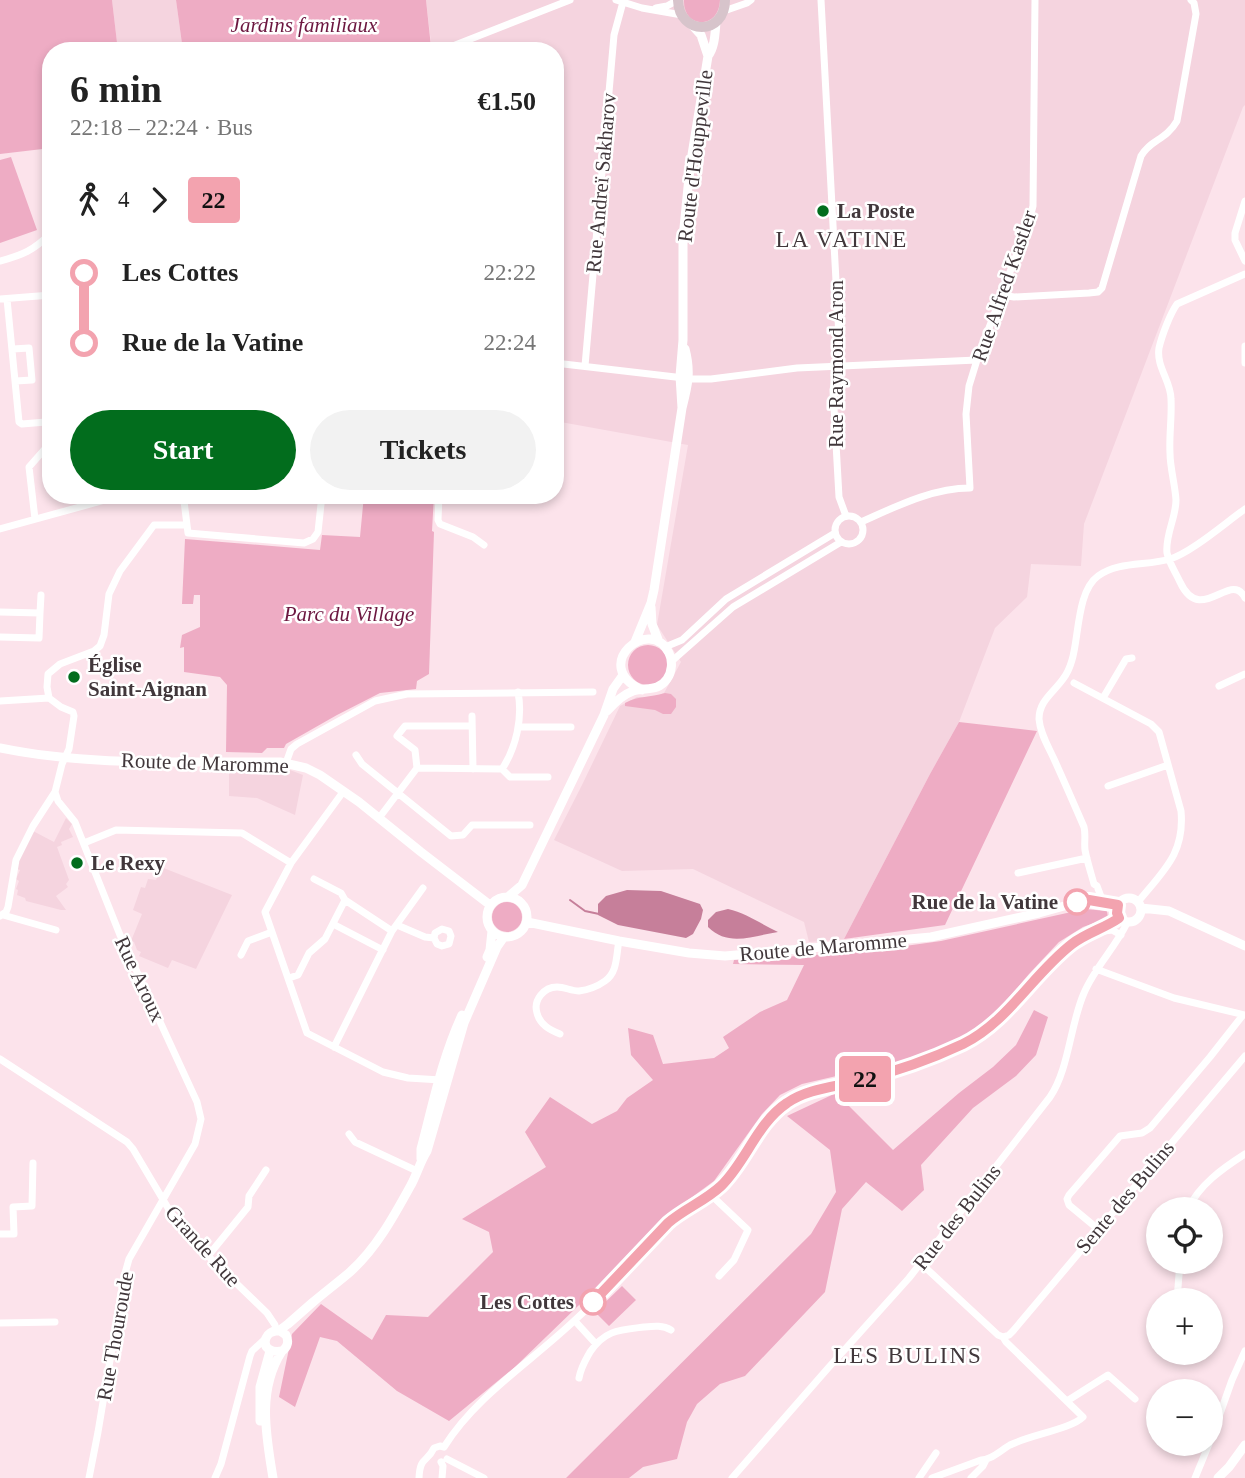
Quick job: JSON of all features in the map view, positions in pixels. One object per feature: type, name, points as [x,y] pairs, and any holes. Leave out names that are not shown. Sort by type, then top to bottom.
[{"type":"main road","points":[[678,0],[678,9],[682,15],[692,25],[703,27],[716,22],[724,11],[726,0]]},
{"type":"street","points":[[471,42],[570,0]]},
{"type":"street","points":[[649,9],[667,6],[678,0]]},
{"type":"street","points":[[724,11],[751,0]]},
{"type":"street","name":"Rue Raymond Aron","points":[[821,0],[840,356],[833,390],[838,497],[846,516]]},
{"type":"street","name":"Rue Alfred Kastler","points":[[861,522],[916,499],[970,488],[966,414],[970,386],[1033,206],[1035,0]]},
{"type":"street","points":[[1002,295],[1014,297],[1089,293],[1098,292],[1102,288],[1141,156],[1149,145],[1166,136],[1177,121],[1196,14],[1191,0]]},
{"type":"street","points":[[619,1],[682,15]]},
{"type":"street","name":"Rue Andreï Sakharov","points":[[585,366],[612,49],[619,1]]},
{"type":"street","name":"Route d'Houppeville","points":[[662,645],[652,624],[651,603],[686,381],[682,263],[685,214],[690,167],[716,22]]},
{"type":"street","name":"Route d'Houppeville","points":[[692,25],[701,35],[708,57]]},
{"type":"street","points":[[1245,201],[1235,233],[1235,240],[1245,261]]},
{"type":"street","points":[[0,261],[22,255],[42,241]]},
{"type":"street","points":[[1245,274],[1177,304],[1172,310],[1159,348],[1161,368],[1171,400],[1170,456],[1175,503],[1167,553],[1183,589],[1190,597],[1204,600],[1228,590],[1236,590],[1245,598]]},
{"type":"street","points":[[42,296],[3,299],[13,349],[19,422],[42,422]]},
{"type":"street","points":[[1245,346],[1245,363]]},
{"type":"street","points":[[13,349],[29,348],[32,380],[16,381]]},
{"type":"street","points":[[564,363],[686,381],[797,368],[977,360]]},
{"type":"street","name":"Route d'Houppeville","points":[[682,408],[686,381]]},
{"type":"street","points":[[35,519],[29,467],[42,452]]},
{"type":"street","points":[[0,529],[79,504]]},
{"type":"street","points":[[184,504],[188,533],[304,543],[318,532],[321,504]]},
{"type":"street","points":[[439,504],[440,524],[473,537],[484,545]]},
{"type":"street","points":[[1103,902],[1094,884],[1087,858],[1084,827],[1039,722],[1043,702],[1069,679],[1082,609],[1091,582],[1115,568],[1170,559],[1179,555],[1245,509]]},
{"type":"street","points":[[846,516],[853,516],[861,522],[864,531],[860,541],[852,545],[841,542],[835,533],[838,522],[846,516]]},
{"type":"street","points":[[49,698],[48,674],[60,664],[100,646],[109,594],[120,571],[154,525],[187,525]]},
{"type":"street","points":[[662,645],[682,640],[726,599],[835,533]]},
{"type":"street","points":[[672,661],[733,607],[841,542]]},
{"type":"street","points":[[0,637],[39,638],[41,595]]},
{"type":"street","name":"Route d'Houppeville","points":[[635,642],[651,603]]},
{"type":"street","points":[[0,612],[40,613]]},
{"type":"street","points":[[604,715],[615,702],[630,692],[654,689],[669,676],[672,661],[670,654],[662,645],[646,639],[635,642],[625,651],[621,664],[623,675],[642,690]]},
{"type":"street","points":[[1103,698],[1126,659],[1132,658]]},
{"type":"street","points":[[1219,686],[1245,674]]},
{"type":"street","points":[[508,897],[522,885],[604,715],[613,689],[623,675]]},
{"type":"street","points":[[1069,679],[1159,732],[1182,823],[1176,852],[1139,905]]},
{"type":"street","points":[[502,769],[519,727],[518,692]]},
{"type":"street","points":[[286,763],[291,749],[297,744],[375,701],[407,694],[593,692]]},
{"type":"street","points":[[0,701],[49,698],[61,707],[71,710],[74,716],[68,749],[55,792],[20,850],[8,907],[2,915],[56,930]]},
{"type":"street","points":[[472,716],[473,769]]},
{"type":"street","points":[[379,818],[417,768],[415,750],[397,736],[405,726],[472,726]]},
{"type":"street","points":[[519,727],[572,727]]},
{"type":"street","name":"Route de Maromme","points":[[0,748],[116,761],[286,763],[315,772],[491,905]]},
{"type":"street","points":[[356,755],[362,764],[451,836],[463,835],[472,825],[530,825]]},
{"type":"street","points":[[1108,786],[1168,765]]},
{"type":"street","points":[[417,768],[502,769],[510,777],[548,777]]},
{"type":"street","name":"Rue Aroux","points":[[55,792],[58,801],[75,822],[120,935],[200,1111],[200,1127],[195,1144],[162,1201]]},
{"type":"street","points":[[343,792],[291,863],[265,912],[307,1033],[372,1067],[394,1075],[443,1080]]},
{"type":"street","points":[[84,843],[116,830],[242,834],[291,863]]},
{"type":"street","points":[[1018,873],[1087,858]]},
{"type":"street","points":[[314,879],[341,893],[345,900],[394,928],[433,938]]},
{"type":"street","points":[[1089,900],[1091,886],[1094,884]]},
{"type":"street","points":[[522,885],[522,903]]},
{"type":"street","points":[[334,1047],[394,928],[423,888]]},
{"type":"street","points":[[508,897],[516,898],[522,903],[527,912],[527,922],[516,936],[504,937],[492,931],[487,916],[491,905],[498,899],[508,897]]},
{"type":"street","points":[[443,1447],[478,1404],[575,1321],[668,1223],[721,1186],[765,1126],[784,1105],[812,1091],[873,1077],[933,1058],[967,1042],[987,1030],[1074,942],[1123,920],[1132,922],[1138,919],[1141,914],[1134,899],[1127,898],[1118,905],[1117,913],[1123,920]]},
{"type":"street","points":[[289,978],[298,975],[309,953],[325,939],[345,900]]},
{"type":"street","name":"Route de Maromme","points":[[527,922],[696,954],[746,955],[931,937],[1089,900],[1118,905]]},
{"type":"street","points":[[1139,905],[1169,911],[1245,946]]},
{"type":"street","name":"Rue des Bulins","points":[[732,1478],[920,1265],[1056,1087],[1085,990],[1096,969],[1121,935],[1123,920]]},
{"type":"street","points":[[333,924],[383,950]]},
{"type":"street","points":[[1093,932],[1112,930],[1121,935]]},
{"type":"street","points":[[451,1053],[454,1032],[490,950],[492,931]]},
{"type":"street","points":[[241,955],[248,941],[272,932]]},
{"type":"street","points":[[271,1478],[261,1431],[259,1403],[265,1345],[271,1332],[280,1332],[358,1265],[392,1218],[421,1161],[421,1149],[451,1053],[497,947],[504,937]]},
{"type":"street","points":[[560,1034],[549,1030],[537,1015],[539,996],[557,987],[581,990],[605,981],[614,970],[619,941]]},
{"type":"street","points":[[1096,969],[1174,998],[1244,1015],[1150,1128],[1142,1133],[1120,1136],[1069,1195],[1069,1205],[1098,1229]]},
{"type":"street","name":"Sente des Bulins","points":[[1003,1337],[1013,1331],[1245,1056]]},
{"type":"street","name":"Grande Rue","points":[[0,1059],[127,1142],[171,1213],[208,1256],[267,1313],[280,1332]]},
{"type":"street","points":[[349,1134],[355,1142],[417,1171]]},
{"type":"street","points":[[1194,1197],[1206,1184],[1245,1154]]},
{"type":"street","points":[[0,1234],[14,1234],[13,1207],[32,1206],[33,1163]]},
{"type":"street","points":[[208,1256],[248,1207],[249,1196],[266,1170]]},
{"type":"street","points":[[710,1194],[748,1230],[734,1260],[719,1276]]},
{"type":"street","name":"Rue Thouroude","points":[[89,1478],[124,1277],[129,1259],[162,1201]]},
{"type":"street","points":[[920,1265],[1003,1337],[1083,1418],[1078,1423],[1034,1435],[986,1460],[932,1478]]},
{"type":"street","points":[[575,1321],[596,1344]]},
{"type":"street","points":[[0,1323],[55,1322]]},
{"type":"street","points":[[579,1377],[581,1367],[602,1337],[617,1330],[663,1326],[671,1330]]},
{"type":"street","points":[[271,1478],[265,1413],[271,1372],[288,1342],[280,1332]]},
{"type":"street","points":[[265,1345],[274,1352],[282,1352]]},
{"type":"street","points":[[215,1478],[248,1361],[253,1351],[265,1345]]},
{"type":"street","points":[[1223,1403],[1245,1351]]},
{"type":"street","points":[[1067,1401],[1108,1375],[1135,1399]]},
{"type":"street","points":[[1218,1478],[1245,1445]]},
{"type":"street","points":[[419,1478],[421,1464],[432,1455],[434,1448],[440,1446],[448,1452],[442,1478]]},
{"type":"street","points":[[919,1478],[936,1453]]},
{"type":"street","points":[[1224,1478],[1245,1453]]},
{"type":"street","points":[[432,1455],[436,1461],[444,1460],[484,1478]]},
{"type":"street","points":[[1195,1478],[1204,1456]]},
{"type":"street","points":[[971,1478],[986,1460]]},
{"type":"shaded area","points":[[112,0],[176,0],[182,42],[117,42]]},
{"type":"shaded area","points":[[426,0],[1245,0],[1245,105],[1084,524],[1081,566],[1031,564],[1027,597],[995,628],[959,722],[844,939],[809,942],[804,922],[693,869],[622,871],[554,840],[620,706],[637,697],[654,697],[664,693],[681,662],[657,625],[688,445],[564,423],[564,42],[431,42]]},
{"type":"shaded area","points":[[229,767],[282,767],[303,775],[295,815],[257,798],[229,796]]},
{"type":"shaded area","points":[[66,818],[72,824],[69,829],[73,837],[61,842],[62,845],[57,847],[69,880],[66,884],[68,887],[56,896],[66,910],[26,901],[17,895],[16,889],[19,881],[16,879],[20,870],[17,869],[19,859],[33,831],[54,842]]},
{"type":"shaded area","points":[[161,867],[232,895],[196,969],[172,960],[168,968],[139,956],[141,952],[131,941],[142,914],[133,910],[141,887],[145,888],[148,879],[156,880]]},
{"type":"shaded area","points":[[627,890],[661,891],[700,904],[703,910],[701,919],[693,934],[686,938],[618,925],[598,915],[598,904],[606,896]]},
{"type":"shaded area","points":[[728,909],[778,932],[741,938],[724,937],[708,927],[708,920],[716,912]]},
{"type":"green space","points":[[0,0],[112,0],[117,42],[42,42],[42,149],[0,154]]},
{"type":"green space","name":"Jardins familiaux","points":[[176,0],[426,0],[430,42],[182,42]]},
{"type":"green space","points":[[684,0],[720,0],[714,17],[701,22],[689,16]]},
{"type":"green space","points":[[11,157],[37,230],[0,243],[0,160]]},
{"type":"green space","name":"Parc du Village","points":[[363,504],[434,504],[429,674],[417,681],[416,689],[380,693],[286,744],[284,748],[267,748],[262,753],[226,752],[227,685],[220,677],[184,672],[184,647],[180,648],[182,635],[200,627],[200,595],[194,595],[193,604],[182,604],[185,539],[320,550],[322,535],[360,537]]},
{"type":"green space","points":[[648,645],[656,646],[662,651],[667,657],[667,673],[662,679],[656,684],[648,685],[640,684],[634,679],[629,673],[628,665],[629,657],[634,651],[640,646]]},
{"type":"green space","points":[[665,693],[676,699],[676,707],[671,714],[625,706],[625,703],[635,699]]},
{"type":"green space","points":[[959,722],[1037,731],[945,925],[844,939],[930,774]]},
{"type":"green space","points":[[507,902],[518,906],[522,917],[518,928],[507,932],[496,928],[492,917],[496,906]]},
{"type":"green space","points":[[1085,909],[1107,911],[1108,918],[1083,927],[1059,942],[999,1009],[973,1031],[914,1058],[802,1084],[780,1095],[762,1114],[714,1181],[665,1217],[639,1247],[515,1367],[449,1421],[397,1391],[337,1341],[320,1337],[295,1407],[279,1397],[292,1334],[321,1304],[372,1340],[386,1315],[428,1317],[493,1252],[489,1232],[462,1219],[546,1167],[525,1132],[550,1097],[592,1124],[617,1111],[627,1098],[653,1080],[631,1055],[628,1028],[653,1035],[663,1064],[714,1058],[729,1048],[723,1037],[760,1012],[787,1000],[804,965],[733,964],[734,960],[862,952],[941,941]]},
{"type":"green space","points":[[1034,1010],[1048,1017],[1036,1055],[1016,1076],[973,1108],[921,1165],[924,1190],[902,1211],[866,1182],[842,1209],[825,1292],[745,1376],[720,1384],[697,1404],[687,1422],[677,1459],[643,1467],[629,1478],[566,1478],[811,1234],[836,1192],[830,1150],[787,1116],[836,1093],[893,1150],[1016,1045]]},
{"type":"green space","points":[[622,1286],[636,1300],[609,1326],[595,1312]]},
{"type":"waterway","points":[[570,900],[585,911],[599,914]]},
{"type":"bus line","name":"22","points":[[593,1302],[668,1223],[721,1186],[765,1126],[784,1105],[812,1091],[873,1077],[933,1058],[967,1042],[987,1030],[1074,942],[1119,918],[1116,910],[1118,905],[1115,903],[1089,900],[1077,902]]},
{"type":"place","name":"La Poste","points":[[823,211]]},
{"type":"place","name":"Église Saint-Aignan","points":[[74,677]]},
{"type":"place","name":"Le Rexy","points":[[77,863]]},
{"type":"place","name":"Rue de la Vatine","points":[[1077,902]]},
{"type":"place","name":"Les Cottes","points":[[593,1302]]},
{"type":"district","name":"LA VATINE","points":[[842,239]]},
{"type":"district","name":"LES BULINS","points":[[908,1355]]}]
